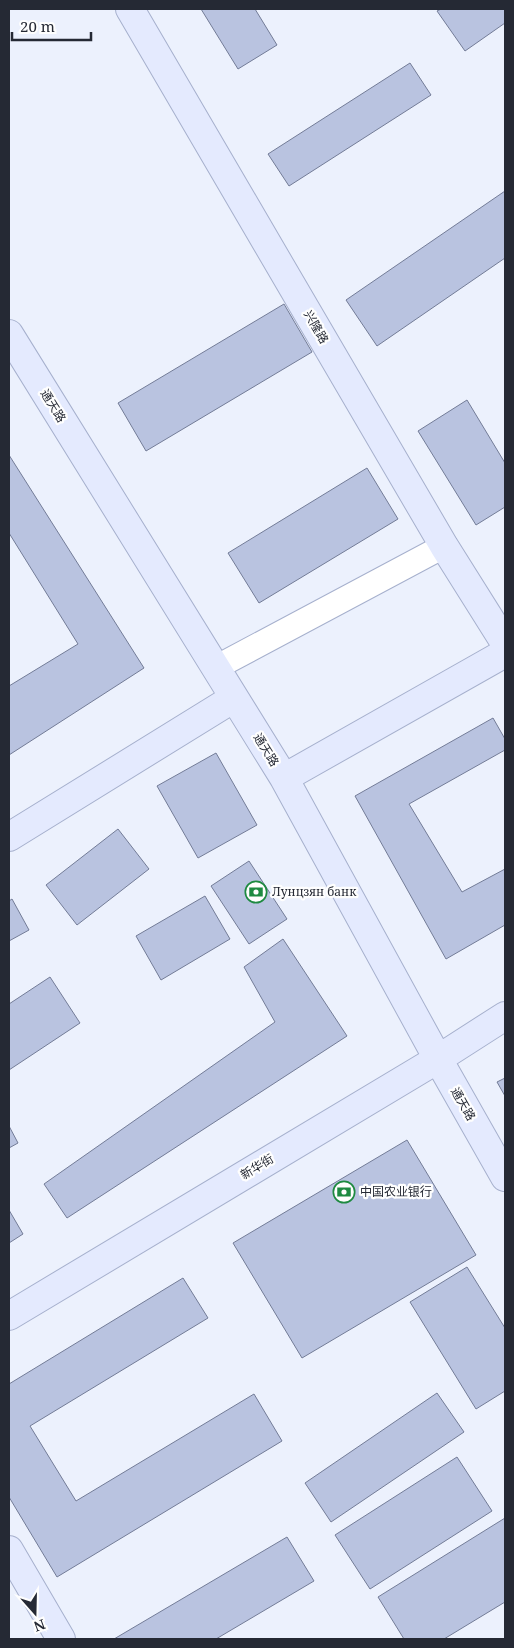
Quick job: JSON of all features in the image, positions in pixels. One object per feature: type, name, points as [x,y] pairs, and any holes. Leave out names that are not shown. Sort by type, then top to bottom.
[{"type":"main road","name":"兴隆路","points":[[130,9],[444,546],[505,643]]},
{"type":"main road","name":"通天路","points":[[9,334],[284,778],[505,1177]]},
{"type":"main road","points":[[284,778],[505,653]]},
{"type":"main road","points":[[9,837],[234,698]]},
{"type":"main road","name":"新华街","points":[[9,1316],[438,1059],[505,1016]]},
{"type":"main road","points":[[9,1550],[61,1639]]},
{"type":"street","points":[[215,668],[444,546]]},
{"type":"building","points":[[201,9],[255,9],[277,45],[238,69]]},
{"type":"building","points":[[441,9],[505,9],[505,23],[465,51],[437,11]]},
{"type":"building","points":[[410,63],[431,95],[289,186],[268,154]]},
{"type":"building","points":[[505,191],[505,258],[377,346],[346,300]]},
{"type":"building","points":[[284,304],[312,352],[146,451],[118,403]]},
{"type":"building","points":[[467,400],[505,463],[505,507],[476,525],[418,431]]},
{"type":"building","points":[[9,455],[144,668],[9,755],[9,686],[78,644],[9,533]]},
{"type":"building","points":[[367,468],[398,519],[259,603],[228,553]]},
{"type":"building","points":[[493,718],[505,739],[505,750],[409,804],[462,892],[505,869],[505,925],[446,959],[355,796]]},
{"type":"building","points":[[216,753],[257,825],[198,858],[157,786]]},
{"type":"building","points":[[118,829],[149,869],[77,925],[46,885]]},
{"type":"building","points":[[249,861],[287,919],[249,944],[211,886]]},
{"type":"building","points":[[205,896],[230,939],[161,980],[136,936]]},
{"type":"building","points":[[12,899],[29,930],[9,941],[9,901]]},
{"type":"building","points":[[283,939],[347,1036],[67,1218],[44,1184],[275,1022],[244,967]]},
{"type":"building","points":[[50,977],[80,1023],[9,1070],[9,1004]]},
{"type":"building","points":[[505,1078],[505,1096],[497,1082]]},
{"type":"building","points":[[9,1126],[18,1143],[9,1148]]},
{"type":"building","points":[[407,1140],[476,1255],[302,1358],[233,1243]]},
{"type":"building","points":[[9,1210],[23,1234],[9,1243]]},
{"type":"building","points":[[467,1267],[505,1328],[505,1391],[476,1409],[410,1302]]},
{"type":"building","points":[[183,1278],[208,1318],[30,1426],[76,1501],[254,1394],[282,1441],[57,1577],[9,1497],[9,1384]]},
{"type":"building","points":[[437,1393],[464,1432],[331,1522],[305,1483]]},
{"type":"building","points":[[457,1457],[492,1511],[370,1589],[335,1535]]},
{"type":"building","points":[[505,1518],[505,1602],[444,1639],[404,1639],[378,1597]]},
{"type":"building","points":[[287,1537],[314,1581],[216,1639],[114,1639]]},
{"type":"place","name":"Лунцзян банк","points":[[256,892]]},
{"type":"place","name":"中国农业银行","points":[[344,1192]]}]
